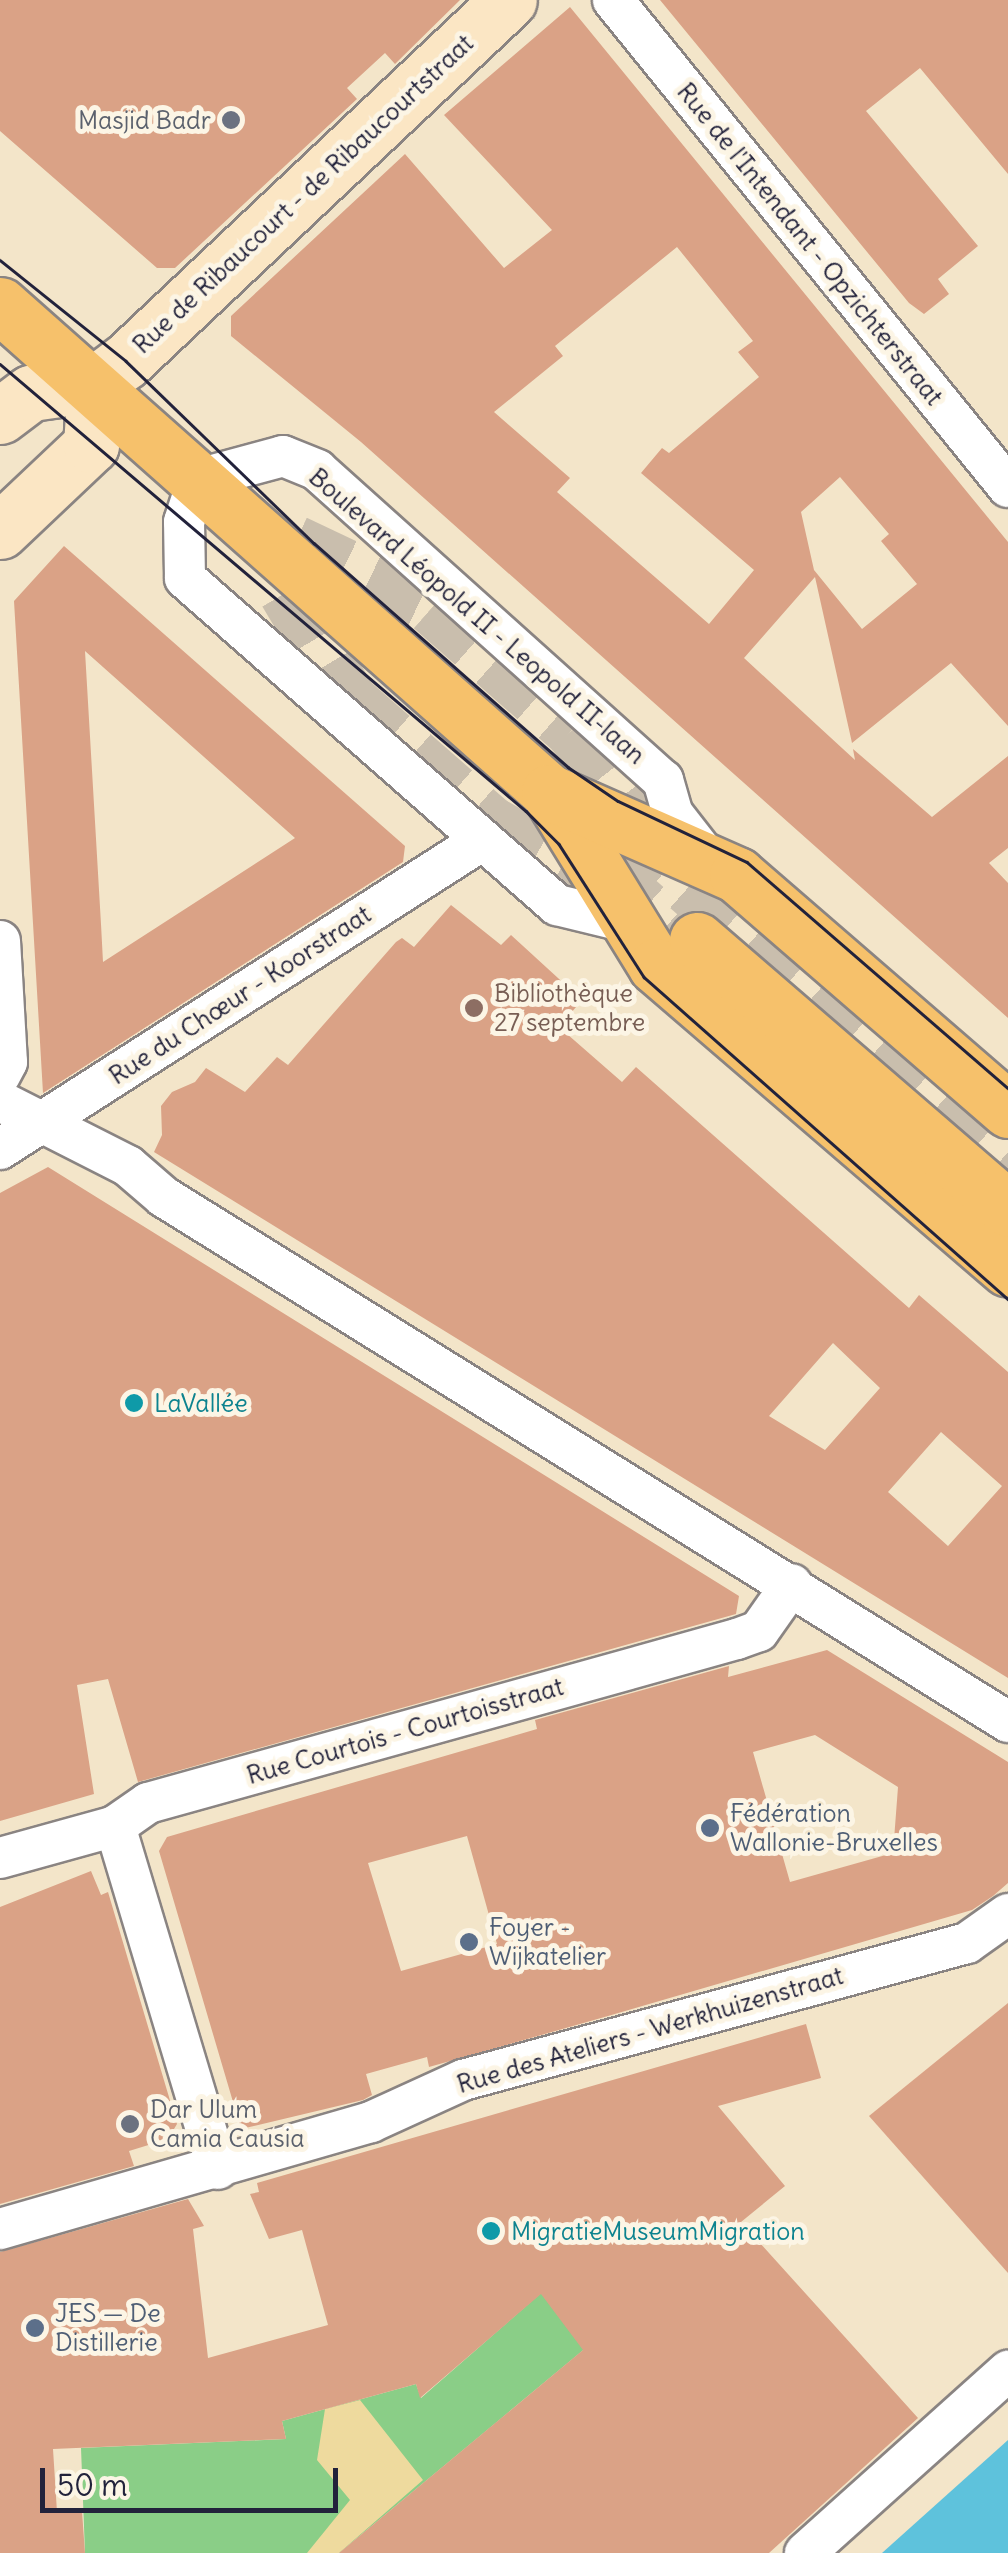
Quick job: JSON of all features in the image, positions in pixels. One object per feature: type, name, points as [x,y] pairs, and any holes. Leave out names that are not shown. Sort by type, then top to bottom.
[{"type":"main road","name":"Boulevard Léopold II - Leopold II-laan","points":[[0,306],[95,384],[549,792],[626,922],[674,984],[1008,1269]]},
{"type":"main road","name":"Boulevard Léopold II - Leopold II-laan","points":[[549,792],[737,875],[1008,1110]]},
{"type":"main road","points":[[1008,1171],[709,928],[1008,1208]]},
{"type":"street","name":"Rue de Ribaucourt - de Ribaucourtstraat","points":[[95,384],[509,0]]},
{"type":"street","name":"Rue de l'Intendant - Opzichterstraat","points":[[613,0],[1008,487]]},
{"type":"street","points":[[0,416],[31,393],[95,384],[90,444],[0,532]]},
{"type":"street","name":"Boulevard Léopold II - Leopold II-laan","points":[[198,480],[283,456],[316,470],[663,780],[673,814],[709,860]]},
{"type":"street","points":[[198,480],[184,522],[186,578],[557,905],[626,922]]},
{"type":"street","name":"Rue du Chœur - Koorstraat","points":[[0,1149],[481,841]]},
{"type":"street","points":[[0,941],[8,1062],[0,1075]]},
{"type":"street","points":[[0,1100],[128,1166],[164,1197],[792,1584],[1008,1722]]},
{"type":"street","name":"Rue Courtois - Courtoisstraat","points":[[0,1858],[115,1826],[148,1803],[737,1639],[758,1631],[792,1584]]},
{"type":"street","points":[[115,1826],[218,2169]]},
{"type":"street","name":"Rue des Ateliers - Werkhuizenstraat","points":[[0,2229],[372,2122],[463,2080],[967,1943],[1008,1914]]},
{"type":"street","points":[[805,2553],[1008,2371]]},
{"type":"green space","points":[[541,2293],[605,2332],[339,2553],[85,2553],[81,2448],[286,2439],[282,2421],[416,2384],[421,2398]]},
{"type":"sand","points":[[360,2400],[423,2480],[339,2553],[307,2553],[350,2500],[317,2460],[325,2409]]},
{"type":"water","points":[[1008,2440],[1008,2553],[882,2553]]},
{"type":"building","points":[[0,0],[460,0],[395,64],[385,53],[347,88],[357,99],[175,268],[157,268],[0,131]]},
{"type":"building","points":[[660,0],[1008,0],[1008,174],[920,68],[866,111],[978,246],[938,279],[949,294],[924,314],[909,303]]},
{"type":"building","points":[[570,7],[1008,542],[1008,726],[951,663],[852,743],[815,577],[744,658],[855,760],[853,749],[932,817],[1008,756],[1008,848],[989,863],[1008,883],[1008,1018],[361,442],[231,336],[231,316],[405,154],[504,268],[552,230],[444,115]],"holes":[[[677,247],[753,341],[738,352],[759,377],[669,453],[662,448],[641,473],[754,570],[709,624],[557,492],[570,478],[494,412],[563,356],[555,346]],[[840,477],[889,534],[881,541],[917,584],[862,629],[814,570],[801,512]]]},
{"type":"building","points":[[64,546],[405,846],[403,862],[43,1093],[14,601]],"holes":[[[85,651],[295,838],[103,962]]]},
{"type":"building","points":[[451,905],[501,945],[511,935],[582,1000],[559,1027],[622,1082],[636,1067],[909,1308],[919,1295],[1008,1372],[1008,1678],[154,1152],[162,1135],[161,1106],[172,1092],[195,1082],[206,1068],[245,1092],[277,1057],[288,1065],[396,942],[402,938],[414,947]],"holes":[[[833,1343],[880,1388],[825,1450],[769,1416]],[[941,1432],[1002,1486],[948,1546],[888,1492]]]},
{"type":"building","points":[[48,1167],[739,1596],[736,1614],[138,1782],[108,1679],[77,1685],[94,1794],[0,1821],[0,1193]]},
{"type":"building","points":[[827,1650],[1008,1762],[1008,1883],[972,1910],[429,2067],[427,2057],[366,2074],[372,2095],[363,2100],[241,2129],[159,1851],[167,1837],[537,1729],[535,1720],[729,1666],[728,1677]],"holes":[[[815,1735],[898,1787],[893,1853],[790,1882],[753,1752]],[[467,1836],[497,1944],[401,1971],[368,1863]]]},
{"type":"building","points":[[91,1871],[101,1895],[108,1892],[177,2124],[168,2139],[129,2151],[134,2166],[0,2204],[0,1907]]},
{"type":"building","points":[[1008,2003],[1008,2273],[869,2116]]},
{"type":"building","points":[[806,2024],[821,2078],[718,2106],[785,2186],[741,2222],[918,2418],[769,2553],[339,2553],[583,2350],[541,2294],[420,2398],[416,2384],[282,2421],[286,2439],[53,2449],[57,2512],[82,2511],[85,2553],[0,2553],[0,2252],[188,2199],[204,2226],[193,2229],[208,2358],[328,2325],[302,2230],[269,2239],[250,2194],[259,2192],[257,2183]]},
{"type":"tunnel","points":[[295,542],[432,607],[572,730],[666,851]]},
{"type":"tunnel","points":[[286,592],[350,700],[491,823],[629,902]]},
{"type":"tunnel","points":[[626,832],[1008,1168]]},
{"type":"tunnel","points":[[604,871],[727,979]]},
{"type":"tram line","points":[[0,260],[126,361],[314,543],[568,767],[618,801],[747,862],[1008,1088]]},
{"type":"tram line","points":[[0,364],[526,811],[559,844],[644,977],[1008,1299]]},
{"type":"place","name":"Masjid Badr","points":[[231,120]]},
{"type":"place","name":"Bibliothèque 27 septembre","points":[[474,1008]]},
{"type":"place","name":"LaVallée","points":[[134,1403]]},
{"type":"place","name":"Fédération Wallonie-Bruxelles","points":[[710,1828]]},
{"type":"place","name":"Foyer - Wijkatelier","points":[[469,1942]]},
{"type":"place","name":"Dar Ulum Camia Causia","points":[[130,2124]]},
{"type":"place","name":"MigratieMuseumMigration","points":[[491,2231]]},
{"type":"place","name":"JES — De Distillerie","points":[[35,2328]]}]
